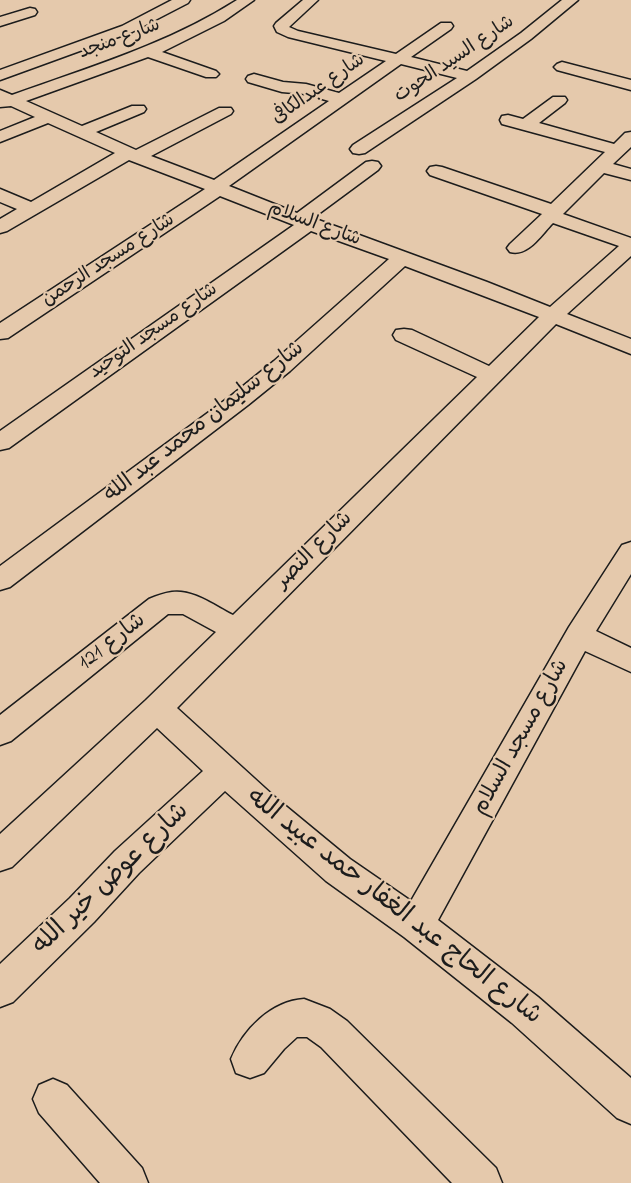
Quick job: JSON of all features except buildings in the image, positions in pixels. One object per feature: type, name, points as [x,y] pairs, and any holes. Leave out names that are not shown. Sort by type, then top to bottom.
[{"type":"street","points":[[0,75],[147,20],[182,0]]},
{"type":"street","name":"شارع منجد","points":[[4,100],[148,52],[195,32],[248,0]]},
{"type":"street","points":[[311,0],[284,23],[281,26],[282,29],[470,76]]},
{"type":"street","name":"شارع السيد الحوت","points":[[359,149],[470,76],[526,36],[571,0]]},
{"type":"street","points":[[0,22],[30,12]]},
{"type":"street","name":"شارع عبدالكافى","points":[[217,188],[446,26]]},
{"type":"street","points":[[97,40],[133,57]]},
{"type":"street","points":[[148,52],[211,74]]},
{"type":"street","points":[[562,67],[631,85]]},
{"type":"street","points":[[254,79],[282,87],[306,89],[341,100]]},
{"type":"street","name":"شارع السلام","points":[[4,100],[49,117],[132,155],[480,286],[631,347]]},
{"type":"street","points":[[526,125],[558,100]]},
{"type":"street","points":[[82,132],[138,109]]},
{"type":"street","points":[[0,227],[132,155],[226,112]]},
{"type":"street","points":[[0,137],[49,117]]},
{"type":"street","points":[[508,120],[626,144]]},
{"type":"street","points":[[518,248],[626,144]]},
{"type":"street","name":"شارع مسجد التوحيد","points":[[0,442],[304,221],[372,166]]},
{"type":"street","points":[[601,166],[631,175]]},
{"type":"street","points":[[436,171],[631,245]]},
{"type":"street","name":"شارع مسجد الرحمن","points":[[0,332],[217,188]]},
{"type":"street","points":[[0,195],[32,209]]},
{"type":"street","name":"شارع النصر","points":[[0,856],[156,709],[552,316],[631,245]]},
{"type":"street","name":"شارع سليمان محمد عبد الله","points":[[0,580],[240,400],[282,366],[402,258]]},
{"type":"street","points":[[404,335],[493,376]]},
{"type":"street","name":"شارع مسجد السلام","points":[[416,925],[579,635],[631,552]]},
{"type":"street","name":"شارع 121","points":[[0,732],[158,606],[174,602],[189,604],[236,630]]},
{"type":"street","points":[[579,635],[631,662]]},
{"type":"street","name":"شارع الحاج عبد الغفار حمد عبيد الله","points":[[156,709],[224,772],[338,870],[416,925],[525,1010],[631,1104]]},
{"type":"street","name":"شارع عوض خير الله","points":[[0,989],[82,910],[127,862],[224,772]]},
{"type":"street","points":[[250,1059],[283,1022],[299,1017],[314,1021],[334,1034],[481,1183]]},
{"type":"street","points":[[53,1098],[127,1183]]}]
